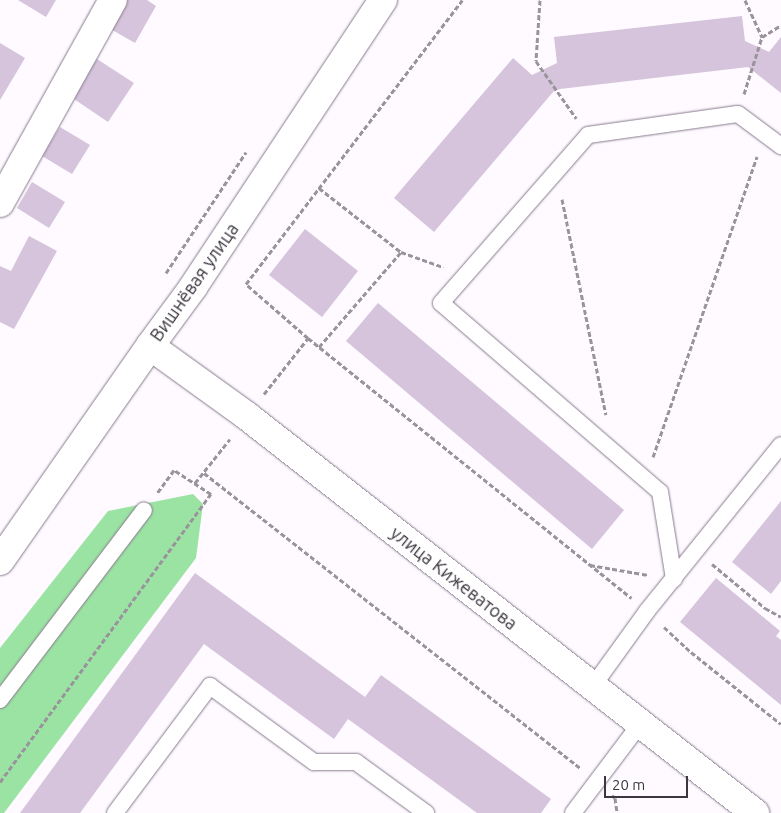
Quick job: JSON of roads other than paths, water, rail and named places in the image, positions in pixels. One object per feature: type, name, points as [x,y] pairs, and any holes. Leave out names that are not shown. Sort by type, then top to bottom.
[{"type":"main road","points":[[0,203],[113,0]]},
{"type":"main road","name":"Вишнёвая улица","points":[[0,561],[194,286],[384,0]]},
{"type":"main road","name":"улица Кижеватова","points":[[150,346],[246,416],[755,813]]},
{"type":"lane","points":[[674,579],[660,492],[441,303],[588,135],[738,114],[781,146]]},
{"type":"lane","points":[[593,686],[647,612],[781,445]]},
{"type":"lane","points":[[0,700],[144,510]]},
{"type":"lane","points":[[115,813],[210,686],[314,762],[356,762],[426,813]]},
{"type":"lane","points":[[573,813],[640,724]]}]
